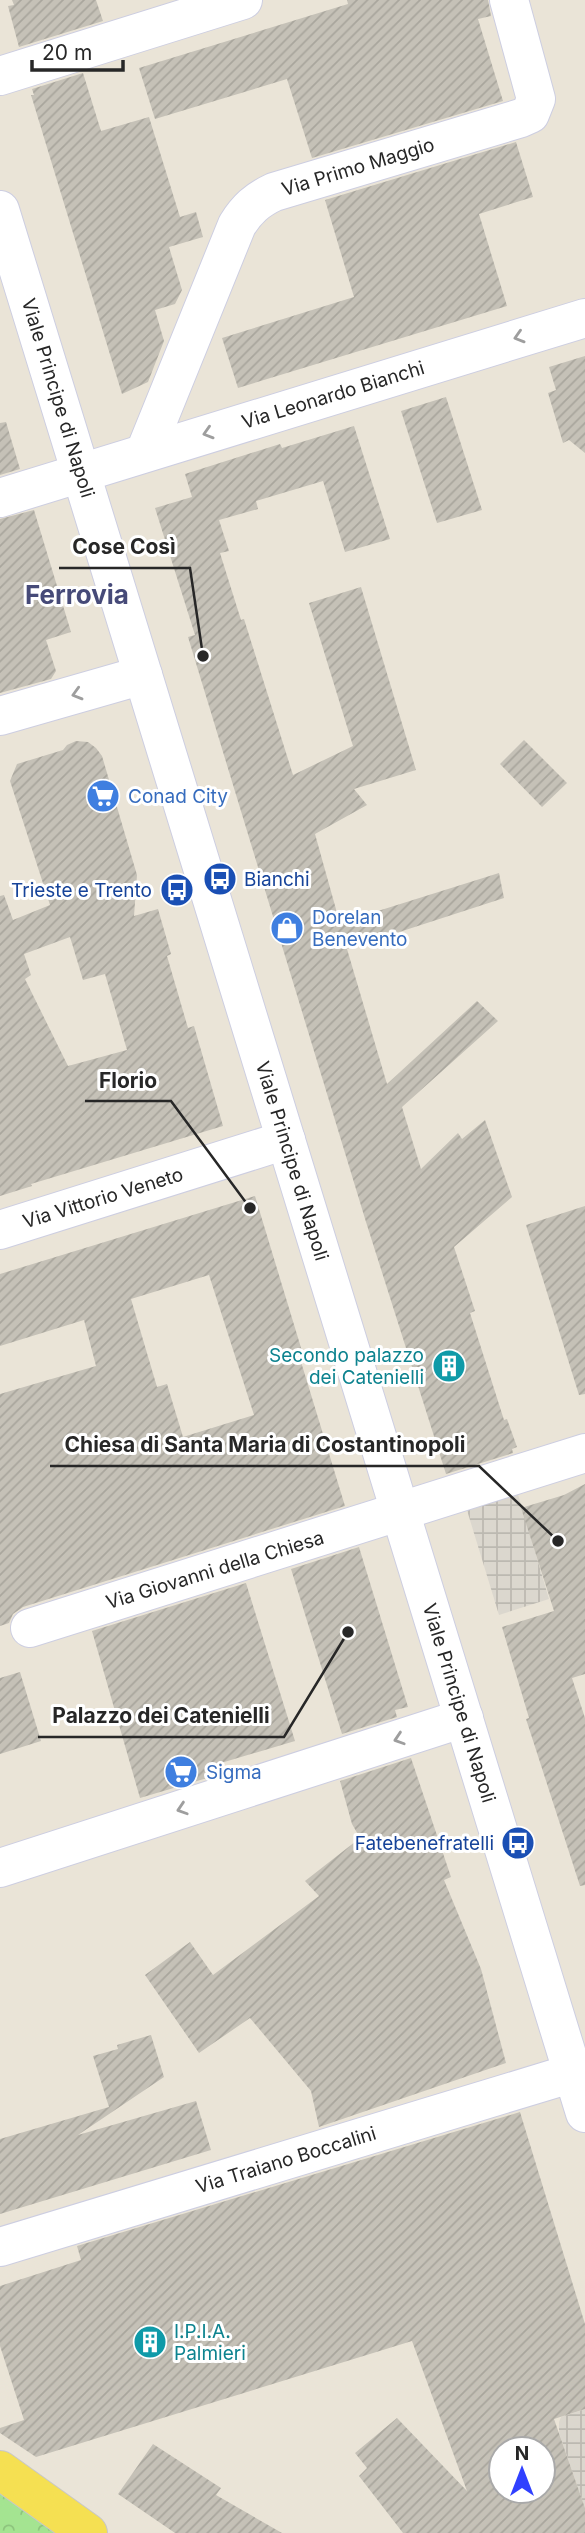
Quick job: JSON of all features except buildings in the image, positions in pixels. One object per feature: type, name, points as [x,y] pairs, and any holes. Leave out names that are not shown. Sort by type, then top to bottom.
[{"type":"main road","points":[[0,2470],[88,2533]]},
{"type":"street","points":[[0,76],[243,0]]},
{"type":"street","name":"Via Primo Maggio","points":[[145,453],[237,225],[245,212],[260,199],[274,192],[530,114],[536,99],[509,0]]},
{"type":"street","name":"Viale Principe di Napoli","points":[[0,210],[12,293],[81,474],[585,2113]]},
{"type":"street","name":"Via Leonardo Bianchi","points":[[0,498],[585,318]]},
{"type":"street","points":[[0,716],[143,675]]},
{"type":"street","name":"Via Vittorio Veneto","points":[[0,1230],[286,1140]]},
{"type":"street","name":"Via Giovanni della Chiesa","points":[[30,1628],[585,1454]]},
{"type":"street","points":[[0,1868],[464,1718]]},
{"type":"street","name":"Via Traiano Boccalini","points":[[0,2247],[573,2073]]},
{"type":"green space","points":[[0,2460],[108,2533],[0,2533]]},
{"type":"shaded area","points":[[517,1491],[549,1599],[499,1615],[466,1507]]},
{"type":"shaded area","points":[[585,2409],[585,2508],[559,2433],[559,2422],[561,2417]]},
{"type":"place","name":"Cose Così","points":[[203,656]]},
{"type":"place","name":"Conad City","points":[[103,796]]},
{"type":"place","name":"Bianchi","points":[[220,879]]},
{"type":"place","name":"Trieste e Trento","points":[[177,890]]},
{"type":"place","name":"Dorelan Benevento","points":[[287,928]]},
{"type":"place","name":"Florio","points":[[250,1208]]},
{"type":"place","name":"Secondo palazzo dei Catenielli","points":[[449,1366]]},
{"type":"place","name":"Chiesa di Santa Maria di Costantinopoli","points":[[558,1541]]},
{"type":"place","name":"Palazzo dei Catenielli","points":[[348,1632]]},
{"type":"place","name":"Sigma","points":[[181,1772]]},
{"type":"place","name":"Fatebenefratelli","points":[[518,1843]]},
{"type":"place","name":"I.P.I.A. Palmieri","points":[[150,2342]]},
{"type":"district","name":"Ferrovia","points":[[77,594]]}]
